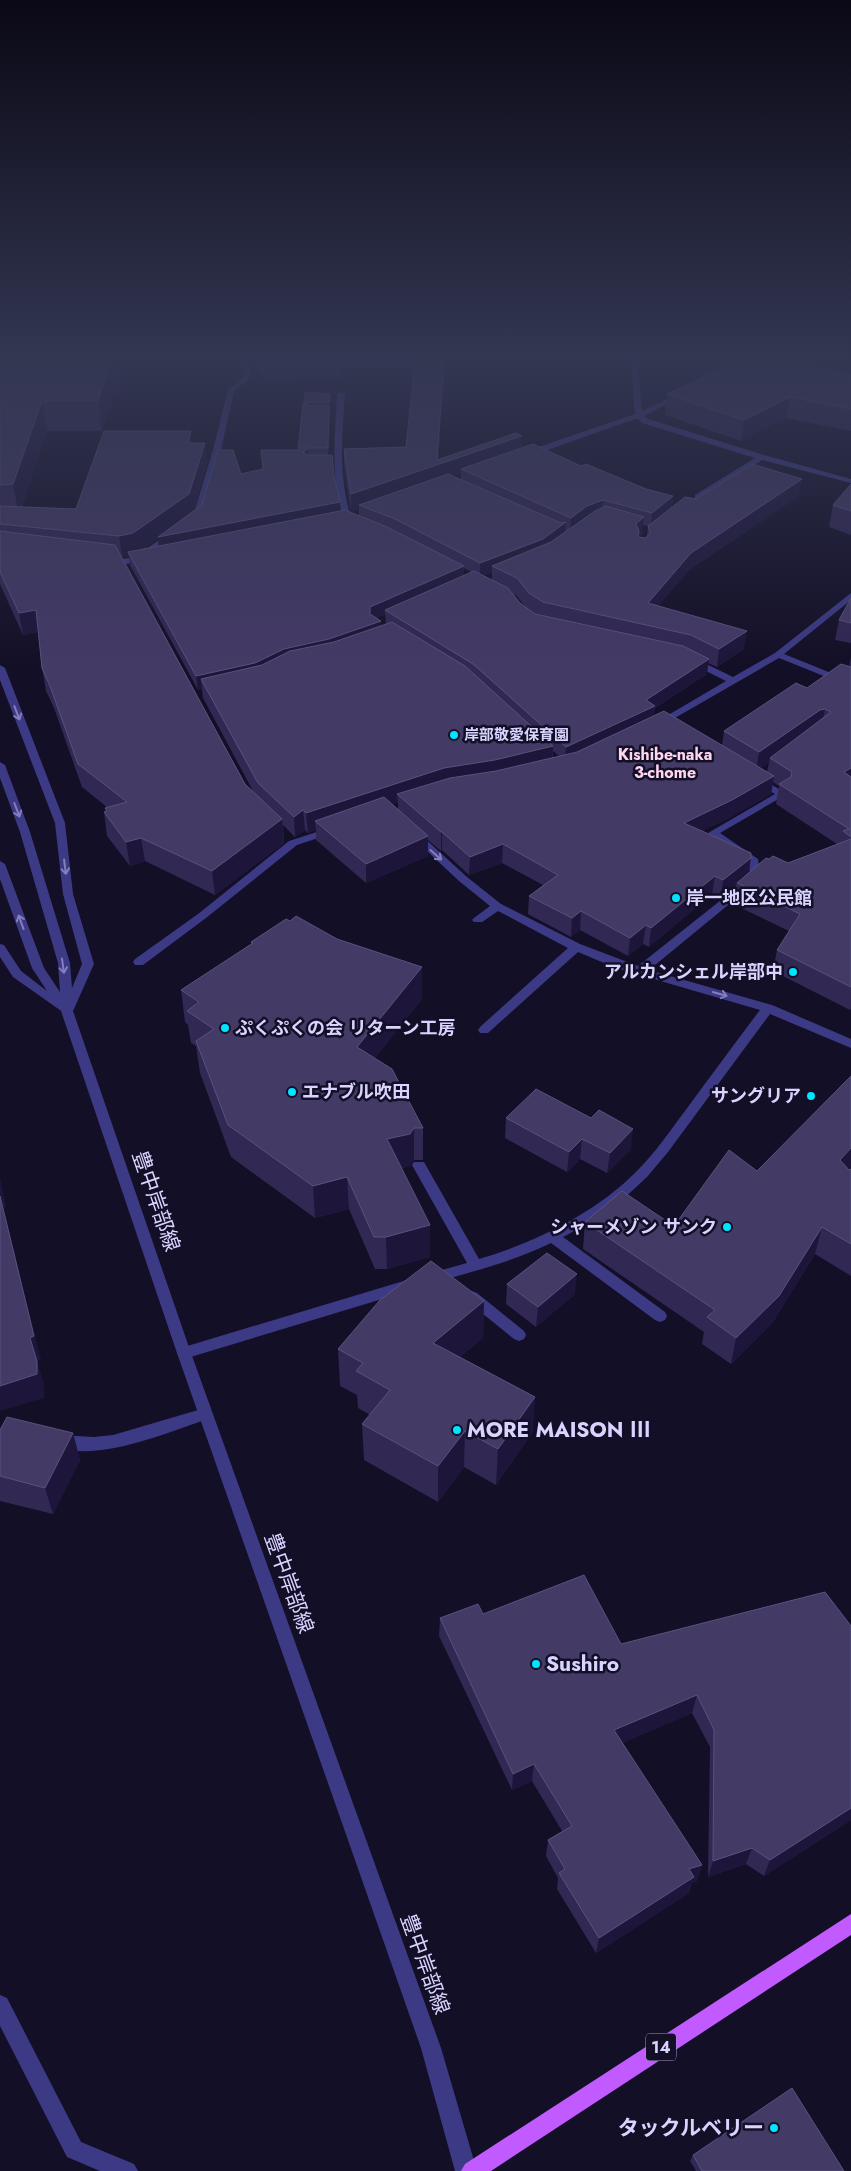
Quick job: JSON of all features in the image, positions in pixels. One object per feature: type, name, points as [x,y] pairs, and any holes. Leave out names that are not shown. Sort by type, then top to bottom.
[{"type":"main road","name":"14","points":[[472,2171],[851,1924]]},
{"type":"street","points":[[94,558],[124,566],[138,559],[197,517],[214,461]]},
{"type":"street","points":[[692,501],[754,461]]},
{"type":"street","points":[[777,461],[851,482]]},
{"type":"street","points":[[328,464],[337,464],[343,509],[342,518]]},
{"type":"street","points":[[342,518],[356,514]]},
{"type":"street","points":[[342,518],[365,525]]},
{"type":"street","points":[[138,559],[157,555]]},
{"type":"street","points":[[647,730],[667,724],[778,655],[850,597]]},
{"type":"street","points":[[778,655],[851,684]]},
{"type":"street","points":[[685,657],[734,681]]},
{"type":"street","points":[[0,668],[60,824],[68,894],[88,964],[67,1011],[17,974],[0,948]]},
{"type":"street","name":"豊中岸部線","points":[[0,765],[26,832],[64,963],[67,1011]]},
{"type":"street","points":[[640,971],[756,878],[754,861],[713,833],[782,794],[755,775]]},
{"type":"street","points":[[140,962],[202,916],[290,840],[340,827]]},
{"type":"street","points":[[408,829],[463,879],[497,906],[576,947],[640,971],[768,1008],[851,1044]]},
{"type":"street","name":"豊中岸部線","points":[[0,864],[38,968],[67,1011],[205,1414],[431,2048],[466,2171]]},
{"type":"street","points":[[478,920],[497,906]]},
{"type":"street","points":[[484,1030],[576,947]]},
{"type":"street","points":[[184,1353],[515,1254],[552,1238],[586,1218],[616,1197],[642,1174],[663,1149],[768,1008]]},
{"type":"street","points":[[419,1165],[476,1267]]},
{"type":"street","points":[[552,1238],[660,1316]]},
{"type":"street","points":[[445,1275],[519,1335]]},
{"type":"street","points":[[44,1438],[70,1445],[107,1443],[205,1414]]},
{"type":"street","points":[[0,2005],[74,2150],[127,2171]]},
{"type":"building","points":[[0,461],[21,461],[13,484],[0,485]]},
{"type":"building","points":[[93,461],[199,461],[189,494],[133,533],[119,536],[0,524],[0,506],[76,509]]},
{"type":"building","points":[[215,461],[237,461],[241,474],[263,469],[262,461],[333,461],[340,502],[158,537],[202,505]]},
{"type":"building","points":[[346,461],[447,461],[351,494]]},
{"type":"building","points":[[483,461],[571,461],[581,466],[586,464],[646,489],[673,496],[652,513],[603,500],[587,506],[571,518],[461,469]]},
{"type":"building","points":[[752,464],[802,479],[691,553],[648,603],[747,631],[719,649],[691,635],[543,602],[529,593],[517,578],[492,566],[551,542],[595,511],[606,506],[644,517],[636,524],[639,531],[638,537],[646,538],[650,532],[648,526],[685,497],[696,499]]},
{"type":"building","points":[[448,474],[561,523],[566,522],[543,539],[480,563],[395,519],[359,505]]},
{"type":"building","points":[[851,484],[851,511],[833,505]]},
{"type":"building","points":[[345,510],[387,527],[464,566],[370,607],[370,614],[381,621],[329,639],[284,649],[255,663],[196,676],[128,552]]},
{"type":"building","points":[[0,531],[115,545],[245,784],[282,819],[212,871],[141,838],[126,842],[104,812],[107,811],[105,808],[127,802],[78,764],[42,668],[36,610],[19,613],[0,572]]},
{"type":"building","points":[[474,571],[508,588],[520,603],[535,614],[683,646],[709,659],[646,700],[655,706],[566,747],[473,664],[385,610]]},
{"type":"building","points":[[851,598],[851,623],[839,620]]},
{"type":"building","points":[[392,622],[465,666],[553,746],[495,760],[444,768],[306,813],[303,810],[294,817],[258,783],[201,679],[262,665],[290,651],[334,642]]},
{"type":"building","points":[[841,664],[851,667],[851,768],[844,772],[851,777],[851,837],[843,831],[849,829],[779,784],[791,777],[792,772],[770,758],[831,712],[825,709],[820,710],[759,752],[724,731],[796,683],[807,688]]},
{"type":"building","points":[[664,711],[774,776],[732,800],[684,823],[751,853],[751,858],[723,880],[715,876],[651,928],[646,925],[630,938],[581,911],[572,918],[529,896],[558,875],[503,844],[470,857],[397,794],[450,778],[496,771],[577,752]]},
{"type":"building","points":[[384,797],[428,836],[366,864],[315,821]]},
{"type":"building","points":[[851,839],[851,987],[777,950],[800,914],[737,883],[766,858],[769,859],[773,856],[788,863]]},
{"type":"building","points":[[296,916],[337,939],[422,967],[357,1047],[392,1069],[423,1128],[414,1128],[410,1134],[387,1139],[430,1225],[386,1237],[374,1237],[347,1177],[313,1186],[228,1125],[196,1041],[214,1029],[187,1011],[199,1002],[181,990],[286,919],[290,921]]},
{"type":"building","points":[[851,1076],[851,1148],[840,1160],[849,1170],[851,1169],[851,1244],[822,1227],[779,1296],[736,1338],[707,1317],[715,1310],[585,1222],[622,1191],[674,1226],[729,1150],[757,1171]]},
{"type":"building","points":[[536,1089],[591,1118],[599,1110],[633,1129],[610,1153],[582,1139],[569,1152],[506,1118]]},
{"type":"building","points":[[0,1196],[34,1336],[30,1338],[37,1361],[37,1374],[0,1386]]},
{"type":"building","points":[[547,1253],[577,1274],[538,1307],[507,1284]]},
{"type":"building","points":[[431,1261],[484,1301],[433,1343],[535,1397],[498,1449],[465,1431],[438,1466],[362,1424],[390,1390],[356,1371],[363,1363],[338,1349],[380,1300]]},
{"type":"building","points":[[7,1417],[73,1433],[45,1488],[0,1476],[0,1430]]},
{"type":"building","points":[[584,1575],[621,1644],[825,1592],[851,1626],[851,1808],[770,1860],[752,1848],[713,1861],[714,1730],[697,1695],[614,1730],[702,1865],[689,1869],[694,1877],[599,1938],[559,1873],[565,1869],[548,1840],[572,1826],[534,1764],[513,1774],[440,1618],[478,1604],[483,1614]]},
{"type":"building","name":"タックルベリー","points":[[792,2088],[844,2171],[702,2171],[693,2155]]},
{"type":"place","name":"岸部敬愛保育園","points":[[454,735]]},
{"type":"place","name":"岸一地区公民館","points":[[676,898]]},
{"type":"place","name":"アルカンシェル岸部中","points":[[793,972]]},
{"type":"place","name":"ぷくぷくの会 リターン工房","points":[[225,1028]]},
{"type":"place","name":"エナブル吹田","points":[[292,1092]]},
{"type":"place","name":"サングリア","points":[[811,1096]]},
{"type":"place","name":"シャーメゾン サンク","points":[[727,1227]]},
{"type":"place","name":"MORE MAISON Ⅲ","points":[[457,1430]]},
{"type":"place","name":"Sushiro","points":[[536,1664]]},
{"type":"place","name":"タックルベリー","points":[[774,2128]]},
{"type":"district","name":"Kishibe-naka 3-chome","points":[[665,763]]}]
